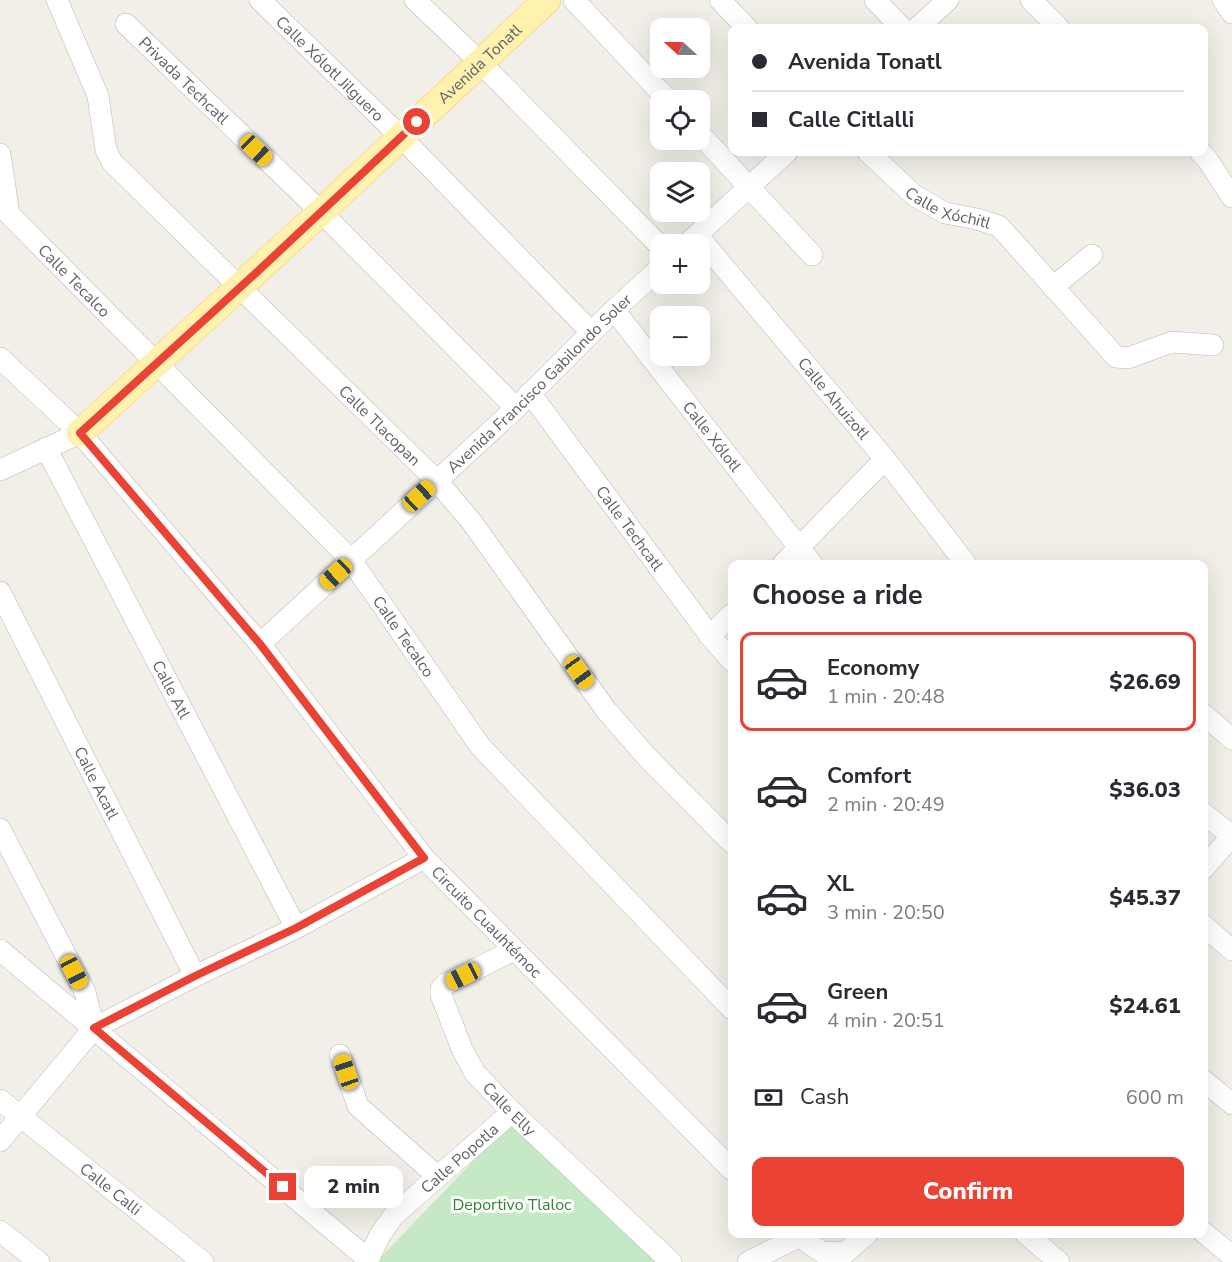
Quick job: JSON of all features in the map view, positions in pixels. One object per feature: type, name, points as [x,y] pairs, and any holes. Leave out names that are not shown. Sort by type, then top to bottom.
[{"type":"main road","name":"Avenida Tonatl","points":[[80,433],[321,213],[547,0]]},
{"type":"street","name":"Calle Tlacopan","points":[[57,0],[98,96],[106,150],[112,162],[436,480],[471,521],[606,710],[646,756],[728,839]]},
{"type":"street","name":"Calle Xólotl Jilguero","points":[[260,0],[401,137]]},
{"type":"street","points":[[415,0],[480,62],[650,236]]},
{"type":"street","points":[[574,0],[659,90]]},
{"type":"street","points":[[720,0],[743,24]]},
{"type":"street","points":[[875,0],[898,24]]},
{"type":"street","points":[[921,24],[948,0]]},
{"type":"street","points":[[1031,0],[1055,24]]},
{"type":"street","points":[[1223,0],[1232,13]]},
{"type":"street","name":"Privada Techcatl","points":[[126,24],[321,213]]},
{"type":"street","points":[[401,137],[591,332]]},
{"type":"street","points":[[710,145],[812,255]]},
{"type":"street","name":"Calle Tecalco","points":[[0,154],[9,214],[351,560],[480,746],[728,1005]]},
{"type":"street","points":[[698,234],[783,156]]},
{"type":"street","name":"Calle Xóchitl","points":[[872,156],[915,196],[945,213],[999,226],[1116,357],[1128,358],[1172,342],[1213,345]]},
{"type":"street","points":[[1204,156],[1232,197]]},
{"type":"street","name":"Calle Techcatl","points":[[321,213],[523,401],[728,656]]},
{"type":"street","points":[[1053,287],[1092,255]]},
{"type":"street","name":"Calle Ahuizotl","points":[[710,260],[885,459],[963,560]]},
{"type":"street","name":"Avenida Francisco Gabilondo Soler","points":[[260,644],[523,401],[591,332],[650,277]]},
{"type":"street","name":"Calle Xólotl","points":[[614,310],[806,556]]},
{"type":"street","name":"Circuito Cuauhtémoc","points":[[0,358],[80,433],[260,644],[424,858],[728,1166]]},
{"type":"street","name":"Avenida Tonatl","points":[[0,470],[80,433]]},
{"type":"street","name":"Calle Atl","points":[[46,448],[296,928]]},
{"type":"street","points":[[806,556],[885,459]]},
{"type":"street","name":"Calle Acatl","points":[[0,592],[195,976]]},
{"type":"street","points":[[710,636],[728,618]]},
{"type":"street","points":[[1208,718],[1232,739]]},
{"type":"street","points":[[1208,817],[1232,836],[1208,863]]},
{"type":"street","points":[[0,829],[85,992],[94,1028]]},
{"type":"street","points":[[0,1141],[94,1028],[296,928],[424,858]]},
{"type":"street","points":[[1208,929],[1232,950]]},
{"type":"street","points":[[0,950],[368,1261]]},
{"type":"street","name":"Calle Elly","points":[[514,950],[441,988],[441,994],[462,1049],[475,1073],[512,1112],[671,1262]]},
{"type":"street","points":[[340,1054],[358,1106],[438,1177]]},
{"type":"street","points":[[1208,1084],[1232,1104]]},
{"type":"street","name":"Calle Calli","points":[[0,1100],[203,1262]]},
{"type":"street","name":"Calle Popotla","points":[[368,1261],[380,1235],[394,1215],[512,1112]]},
{"type":"street","points":[[0,1231],[39,1262]]},
{"type":"street","points":[[1208,1236],[1232,1256]]},
{"type":"street","points":[[748,1262],[791,1238]]},
{"type":"street","points":[[801,1238],[822,1252],[845,1253],[862,1238]]},
{"type":"street","points":[[1031,1238],[1059,1262]]},
{"type":"green space","name":"Deportivo Tlaloc","points":[[511,1122],[655,1262],[376,1262]]},
{"type":"route","points":[[283,1187],[94,1028],[296,928],[424,858],[260,644],[80,433],[417,122]]}]
